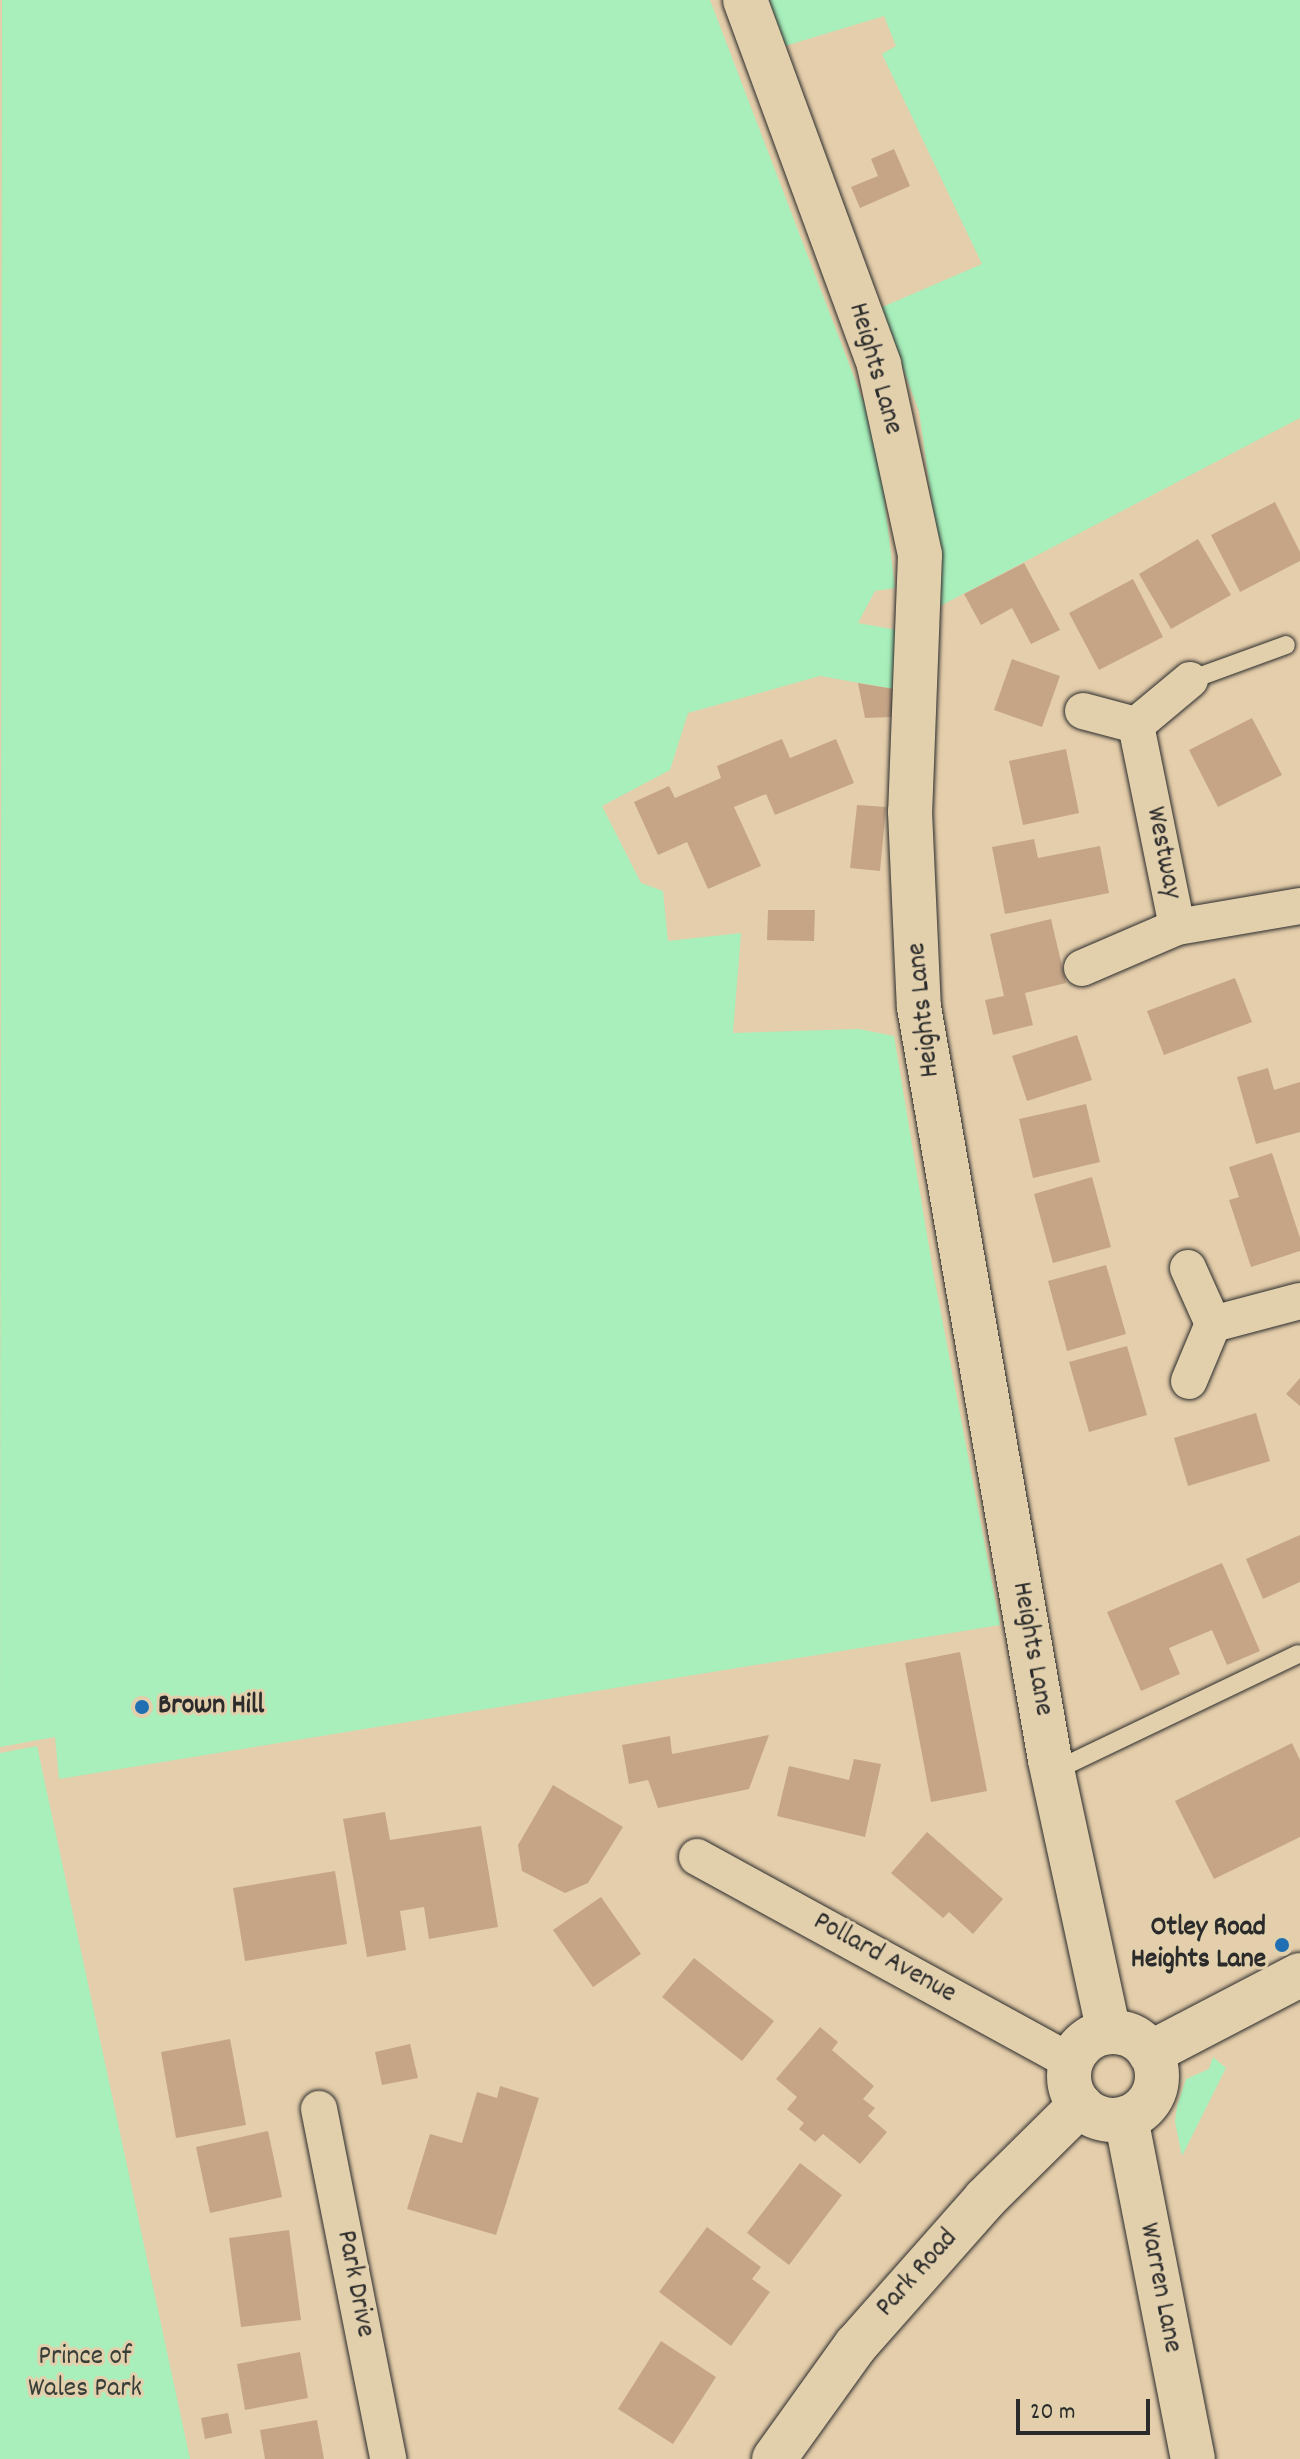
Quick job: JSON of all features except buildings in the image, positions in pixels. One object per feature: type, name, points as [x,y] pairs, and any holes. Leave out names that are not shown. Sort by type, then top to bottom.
[{"type":"street","name":"Heights Lane","points":[[745,0],[879,365],[920,555],[910,812],[919,1007],[1052,1772],[1109,2032]]},
{"type":"street","points":[[1083,711],[1136,725],[1190,680]]},
{"type":"street","name":"Westway","points":[[1136,725],[1177,927],[1300,906]]},
{"type":"street","points":[[1082,968],[1177,927]]},
{"type":"street","points":[[1188,1268],[1213,1324],[1189,1381]]},
{"type":"street","points":[[1213,1324],[1300,1301]]},
{"type":"street","name":"Pollard Avenue","points":[[697,1857],[1071,2062]]},
{"type":"street","points":[[1150,2053],[1300,1975]]},
{"type":"street","points":[[1109,2032],[1133,2037],[1150,2053],[1156,2066],[1154,2092],[1137,2112],[1126,2118],[1101,2118],[1080,2105],[1070,2085],[1071,2062],[1086,2042],[1109,2032]]},
{"type":"street","name":"Park Road","points":[[774,2459],[856,2345],[985,2199],[1080,2105]]},
{"type":"street","name":"Park Drive","points":[[319,2109],[388,2459]]},
{"type":"street","name":"Warren Lane","points":[[1126,2118],[1193,2459]]},
{"type":"lane","points":[[1190,680],[1286,645]]},
{"type":"lane","points":[[1052,1772],[1298,1654]]},
{"type":"green space","points":[[2,0],[710,0],[877,437],[895,588],[875,591],[858,623],[898,630],[894,689],[820,676],[688,713],[670,770],[602,806],[641,883],[663,891],[668,941],[741,933],[733,1033],[859,1029],[894,1036],[933,1271],[1000,1625],[59,1779],[55,1737],[0,1747]]},
{"type":"green space","points":[[769,0],[1300,0],[1300,418],[940,606],[935,525],[919,411],[880,308],[982,264],[882,54],[896,46],[884,16],[785,46]]},
{"type":"green space","name":"Prince of Wales Park","points":[[37,1746],[190,2459],[0,2459],[0,1753]]},
{"type":"green space","points":[[1213,2057],[1226,2068],[1182,2156],[1175,2122],[1177,2106],[1186,2079],[1209,2069]]},
{"type":"place","name":"Brown Hill","points":[[142,1707]]},
{"type":"place","name":"Otley Road Heights Lane","points":[[1282,1945]]}]
